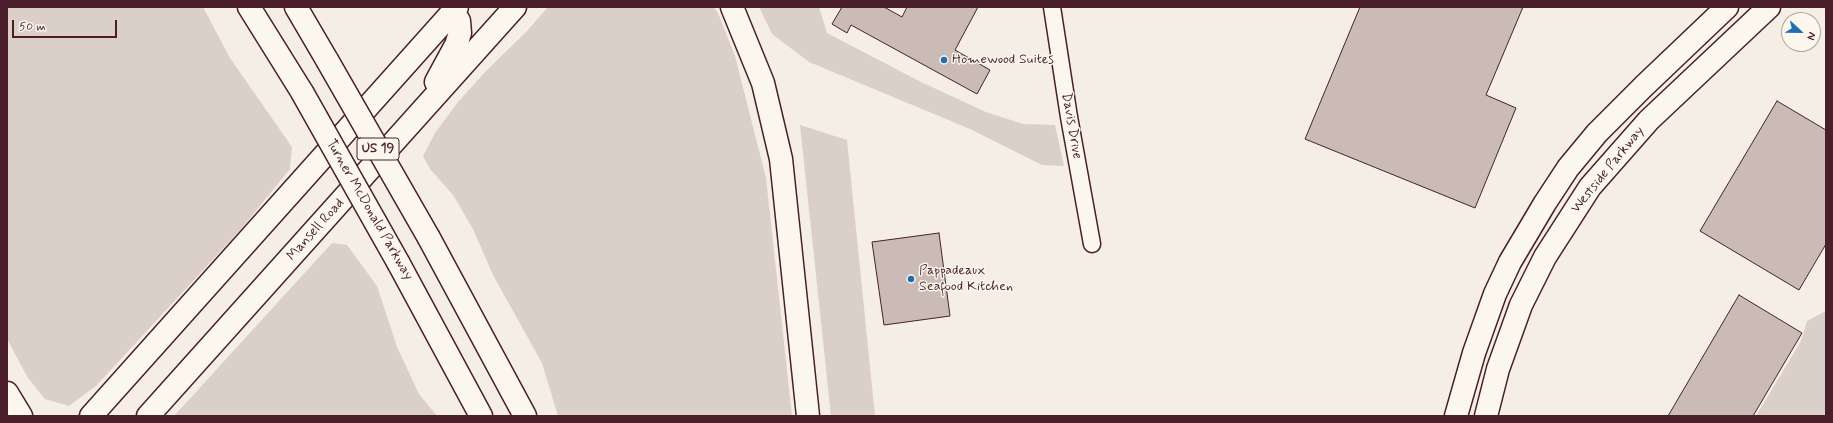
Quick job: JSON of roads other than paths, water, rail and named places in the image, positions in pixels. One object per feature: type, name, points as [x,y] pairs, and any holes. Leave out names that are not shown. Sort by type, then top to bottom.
[{"type":"main road","name":"Turner McDonald Parkway","points":[[249,7],[302,92],[399,264],[481,416]]},
{"type":"main road","name":"US 19","points":[[296,7],[429,238],[525,416]]},
{"type":"main road","name":"Mansell Road","points":[[148,416],[515,7]]},
{"type":"main road","points":[[732,7],[763,83],[781,159],[808,416]]},
{"type":"main road","name":"Westside Parkway","points":[[1456,416],[1474,353],[1495,294],[1510,262],[1548,197],[1568,168],[1597,133],[1644,86],[1728,7]]},
{"type":"main road","name":"Westside Parkway","points":[[1486,416],[1500,362],[1527,294],[1545,256],[1590,187],[1648,120],[1769,7]]},
{"type":"main road","points":[[91,416],[455,9],[459,21],[460,33],[456,45],[416,118]]},
{"type":"street","name":"Davis Drive","points":[[1052,7],[1069,117],[1092,244]]},
{"type":"place","name":"Homewood Suites","points":[[944,60]]},
{"type":"place","name":"Pappadeaux Seafood Kitchen","points":[[911,279]]}]
